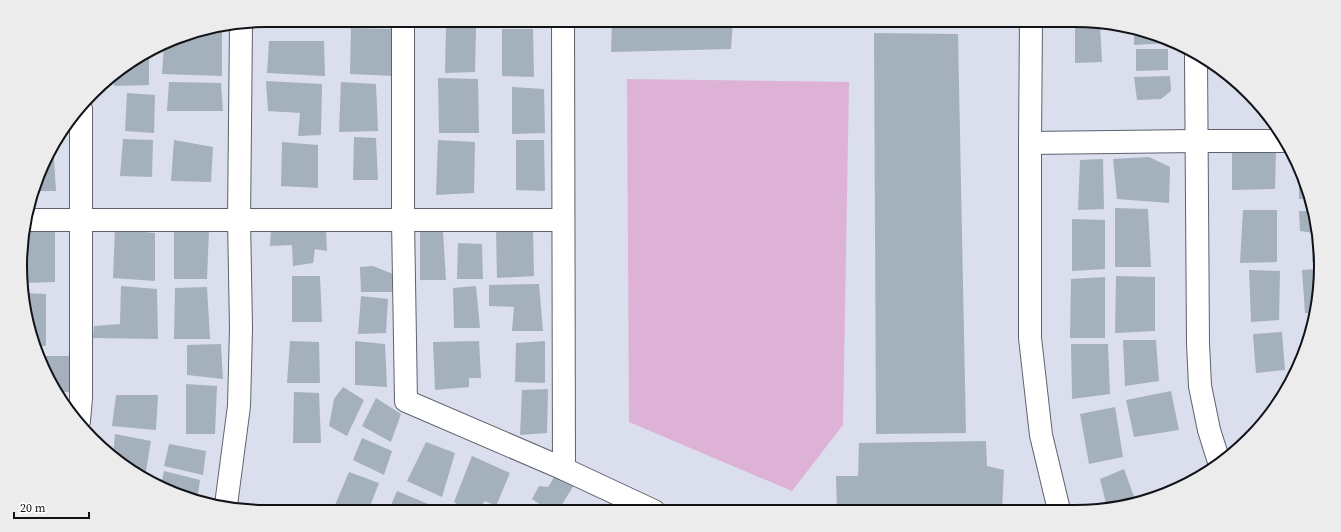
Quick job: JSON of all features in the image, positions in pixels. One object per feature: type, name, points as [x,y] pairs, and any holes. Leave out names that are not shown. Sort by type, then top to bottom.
[{"type":"street","points":[[403,27],[403,220],[406,401],[564,469],[641,505]]},
{"type":"street","points":[[563,27],[564,469]]},
{"type":"street","points":[[1031,27],[1030,338],[1041,435],[1058,505]]},
{"type":"street","points":[[226,501],[239,406],[241,328],[239,220],[241,29]]},
{"type":"street","points":[[1196,60],[1198,343],[1200,386],[1209,430],[1218,458]]},
{"type":"street","points":[[79,415],[81,114]]},
{"type":"street","points":[[1030,143],[1196,140],[1279,141]]},
{"type":"street","points":[[32,220],[563,220]]},
{"type":"shaded area","points":[[627,79],[849,82],[843,425],[792,491],[629,422]]},
{"type":"building","points":[[446,27],[476,27],[475,72],[445,73]]},
{"type":"building","points":[[612,27],[733,27],[731,49],[611,52]]},
{"type":"building","points":[[1075,27],[1100,29],[1102,62],[1075,63]]},
{"type":"building","points":[[351,28],[393,29],[393,76],[350,74]]},
{"type":"building","points":[[502,29],[533,29],[534,77],[502,76]]},
{"type":"building","points":[[222,31],[222,76],[162,74],[164,50],[204,35]]},
{"type":"building","points":[[874,33],[958,34],[966,433],[876,434]]},
{"type":"building","points":[[1134,34],[1161,43],[1134,45]]},
{"type":"building","points":[[269,41],[324,41],[325,76],[267,73]]},
{"type":"building","points":[[1136,49],[1168,49],[1168,70],[1136,71]]},
{"type":"building","points":[[149,58],[149,85],[114,86],[114,81]]},
{"type":"building","points":[[1170,76],[1171,91],[1161,99],[1137,100],[1134,77]]},
{"type":"building","points":[[438,78],[478,79],[479,133],[439,133]]},
{"type":"building","points":[[266,81],[322,84],[321,135],[298,136],[300,113],[268,111]]},
{"type":"building","points":[[169,82],[221,83],[223,111],[167,111]]},
{"type":"building","points":[[341,82],[376,84],[378,131],[339,132]]},
{"type":"building","points":[[512,87],[544,89],[545,133],[512,134]]},
{"type":"building","points":[[127,93],[155,95],[154,133],[125,131]]},
{"type":"building","points":[[354,137],[376,138],[378,180],[353,180]]},
{"type":"building","points":[[123,139],[153,140],[152,177],[120,176]]},
{"type":"building","points":[[174,140],[213,147],[211,182],[171,181]]},
{"type":"building","points":[[438,140],[475,142],[474,193],[436,195]]},
{"type":"building","points":[[516,140],[544,140],[545,191],[516,190]]},
{"type":"building","points":[[282,142],[318,145],[318,188],[281,186]]},
{"type":"building","points":[[1276,150],[1275,189],[1232,190],[1232,151]]},
{"type":"building","points":[[54,156],[56,191],[39,191]]},
{"type":"building","points":[[1149,157],[1170,167],[1169,203],[1117,199],[1113,159]]},
{"type":"building","points":[[1103,159],[1104,209],[1078,210],[1080,160]]},
{"type":"building","points":[[1299,183],[1304,199],[1299,199]]},
{"type":"building","points":[[1115,208],[1148,209],[1151,267],[1115,267]]},
{"type":"building","points":[[1243,210],[1277,210],[1277,262],[1240,263]]},
{"type":"building","points":[[1299,211],[1307,211],[1312,233],[1300,231]]},
{"type":"building","points":[[1072,219],[1105,220],[1105,269],[1072,271]]},
{"type":"building","points":[[533,227],[534,276],[497,278],[496,229]]},
{"type":"building","points":[[326,228],[327,251],[315,249],[313,263],[293,266],[292,245],[270,246],[271,229]]},
{"type":"building","points":[[115,229],[155,233],[155,281],[113,278]]},
{"type":"building","points":[[174,229],[209,229],[207,279],[174,279]]},
{"type":"building","points":[[30,230],[55,230],[55,282],[28,283],[27,266]]},
{"type":"building","points":[[420,232],[443,232],[446,280],[420,280]]},
{"type":"building","points":[[458,243],[482,244],[483,279],[457,279]]},
{"type":"building","points":[[1313,244],[1314,262],[1312,262]]},
{"type":"building","points":[[373,266],[393,274],[392,292],[361,292],[360,267]]},
{"type":"building","points":[[1314,269],[1312,297],[1309,313],[1305,313],[1302,270]]},
{"type":"building","points":[[1249,270],[1280,271],[1279,320],[1251,322]]},
{"type":"building","points":[[292,276],[320,276],[322,322],[292,322]]},
{"type":"building","points":[[1116,276],[1155,277],[1155,331],[1115,333]]},
{"type":"building","points":[[1105,277],[1105,338],[1070,338],[1071,279]]},
{"type":"building","points":[[539,284],[543,331],[512,331],[514,307],[489,306],[489,285]]},
{"type":"building","points":[[121,286],[157,289],[158,339],[93,338],[94,326],[120,324]]},
{"type":"building","points":[[476,286],[480,328],[454,328],[453,288]]},
{"type":"building","points":[[207,287],[210,339],[174,339],[175,288]]},
{"type":"building","points":[[29,293],[46,294],[46,346],[41,346],[35,328]]},
{"type":"building","points":[[361,296],[388,299],[386,333],[358,334]]},
{"type":"building","points":[[1282,332],[1285,370],[1256,373],[1253,334]]},
{"type":"building","points":[[1123,340],[1156,340],[1159,381],[1125,386]]},
{"type":"building","points":[[290,341],[319,342],[320,383],[287,383]]},
{"type":"building","points":[[355,341],[385,344],[387,387],[355,385]]},
{"type":"building","points":[[479,341],[481,378],[469,378],[469,387],[435,390],[433,342]]},
{"type":"building","points":[[545,341],[545,383],[515,382],[516,343]]},
{"type":"building","points":[[221,344],[223,379],[187,375],[187,345]]},
{"type":"building","points":[[1071,344],[1108,344],[1110,394],[1072,399]]},
{"type":"building","points":[[45,356],[69,356],[70,392],[63,392]]},
{"type":"building","points":[[186,384],[217,386],[215,434],[186,434]]},
{"type":"building","points":[[343,387],[364,400],[347,436],[329,426],[334,399]]},
{"type":"building","points":[[548,389],[547,433],[520,435],[522,390]]},
{"type":"building","points":[[1171,391],[1179,430],[1134,437],[1126,400]]},
{"type":"building","points":[[294,392],[319,393],[321,443],[293,443]]},
{"type":"building","points":[[116,395],[158,395],[156,430],[112,426]]},
{"type":"building","points":[[376,398],[401,414],[391,442],[362,426]]},
{"type":"building","points":[[1115,407],[1123,457],[1089,464],[1080,414]]},
{"type":"building","points":[[115,434],[151,441],[146,473],[133,465],[114,450]]},
{"type":"building","points":[[362,438],[392,451],[384,475],[353,460]]},
{"type":"building","points":[[986,441],[987,466],[1004,470],[1002,505],[837,505],[836,476],[858,476],[859,443]]},
{"type":"building","points":[[426,442],[455,453],[442,497],[407,481]]},
{"type":"building","points":[[169,444],[206,451],[203,475],[164,466]]},
{"type":"building","points":[[472,456],[510,473],[496,505],[485,501],[482,505],[458,505],[454,502]]},
{"type":"building","points":[[1124,469],[1134,498],[1106,503],[1100,479]]},
{"type":"building","points":[[164,471],[200,480],[198,495],[175,487],[162,481]]},
{"type":"building","points":[[349,472],[379,483],[371,505],[335,505]]},
{"type":"building","points":[[556,474],[574,485],[562,505],[541,505],[532,499],[539,486],[548,487]]},
{"type":"building","points":[[397,491],[431,505],[391,505]]}]
